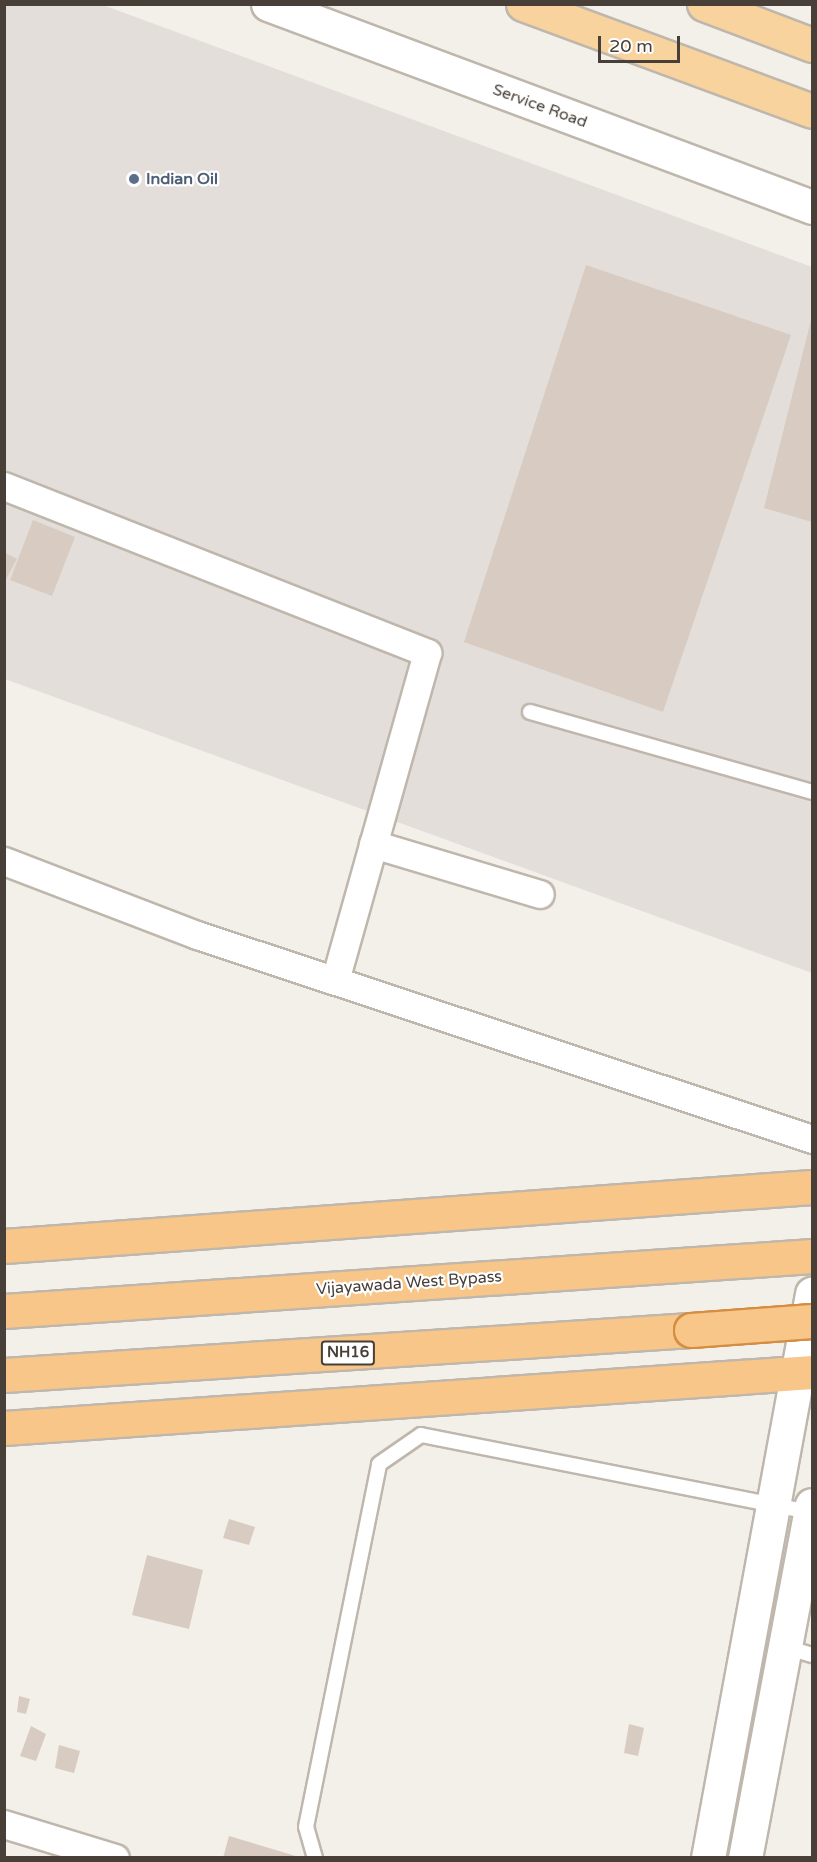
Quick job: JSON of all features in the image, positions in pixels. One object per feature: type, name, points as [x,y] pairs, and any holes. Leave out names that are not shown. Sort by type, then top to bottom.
[{"type":"highway","points":[[4,1246],[813,1187]]},
{"type":"highway","name":"Vijayawada West Bypass","points":[[4,1311],[813,1256]]},
{"type":"highway","name":"NH16","points":[[4,1375],[813,1321]]},
{"type":"highway","points":[[4,1428],[806,1372]]},
{"type":"main road","points":[[523,4],[813,111]]},
{"type":"main road","points":[[704,4],[813,45]]},
{"type":"street","name":"Service Road","points":[[268,4],[813,207]]},
{"type":"street","points":[[4,486],[427,653],[335,980]]},
{"type":"street","points":[[373,844],[540,894]]},
{"type":"street","points":[[4,861],[196,935],[813,1139]]},
{"type":"street","points":[[708,1857],[773,1504],[806,1372],[813,1294]]},
{"type":"street","points":[[745,1857],[799,1651],[812,1508]]},
{"type":"street","points":[[4,1824],[115,1857]]},
{"type":"lane","points":[[530,712],[813,792]]},
{"type":"lane","points":[[315,1857],[306,1827],[379,1464],[421,1435],[773,1504],[812,1508]]},
{"type":"shaded area","points":[[4,5],[103,5],[812,267],[812,973],[5,679]]},
{"type":"building","points":[[586,265],[791,335],[663,712],[464,642]]},
{"type":"building","points":[[812,316],[812,522],[764,508]]},
{"type":"building","points":[[33,520],[75,537],[52,596],[10,580]]},
{"type":"building","points":[[4,552],[17,559],[4,583]]},
{"type":"building","points":[[229,1519],[255,1527],[249,1545],[223,1538]]},
{"type":"building","points":[[147,1555],[203,1570],[189,1629],[132,1615]]},
{"type":"building","points":[[19,1696],[30,1699],[26,1714],[17,1712]]},
{"type":"building","points":[[629,1724],[644,1728],[638,1756],[624,1753]]},
{"type":"building","points":[[31,1726],[46,1734],[36,1761],[20,1756]]},
{"type":"building","points":[[59,1745],[80,1751],[74,1773],[55,1768]]},
{"type":"building","points":[[229,1836],[299,1857],[299,1858],[223,1858]]},
{"type":"place","name":"Indian Oil","points":[[134,179]]}]
